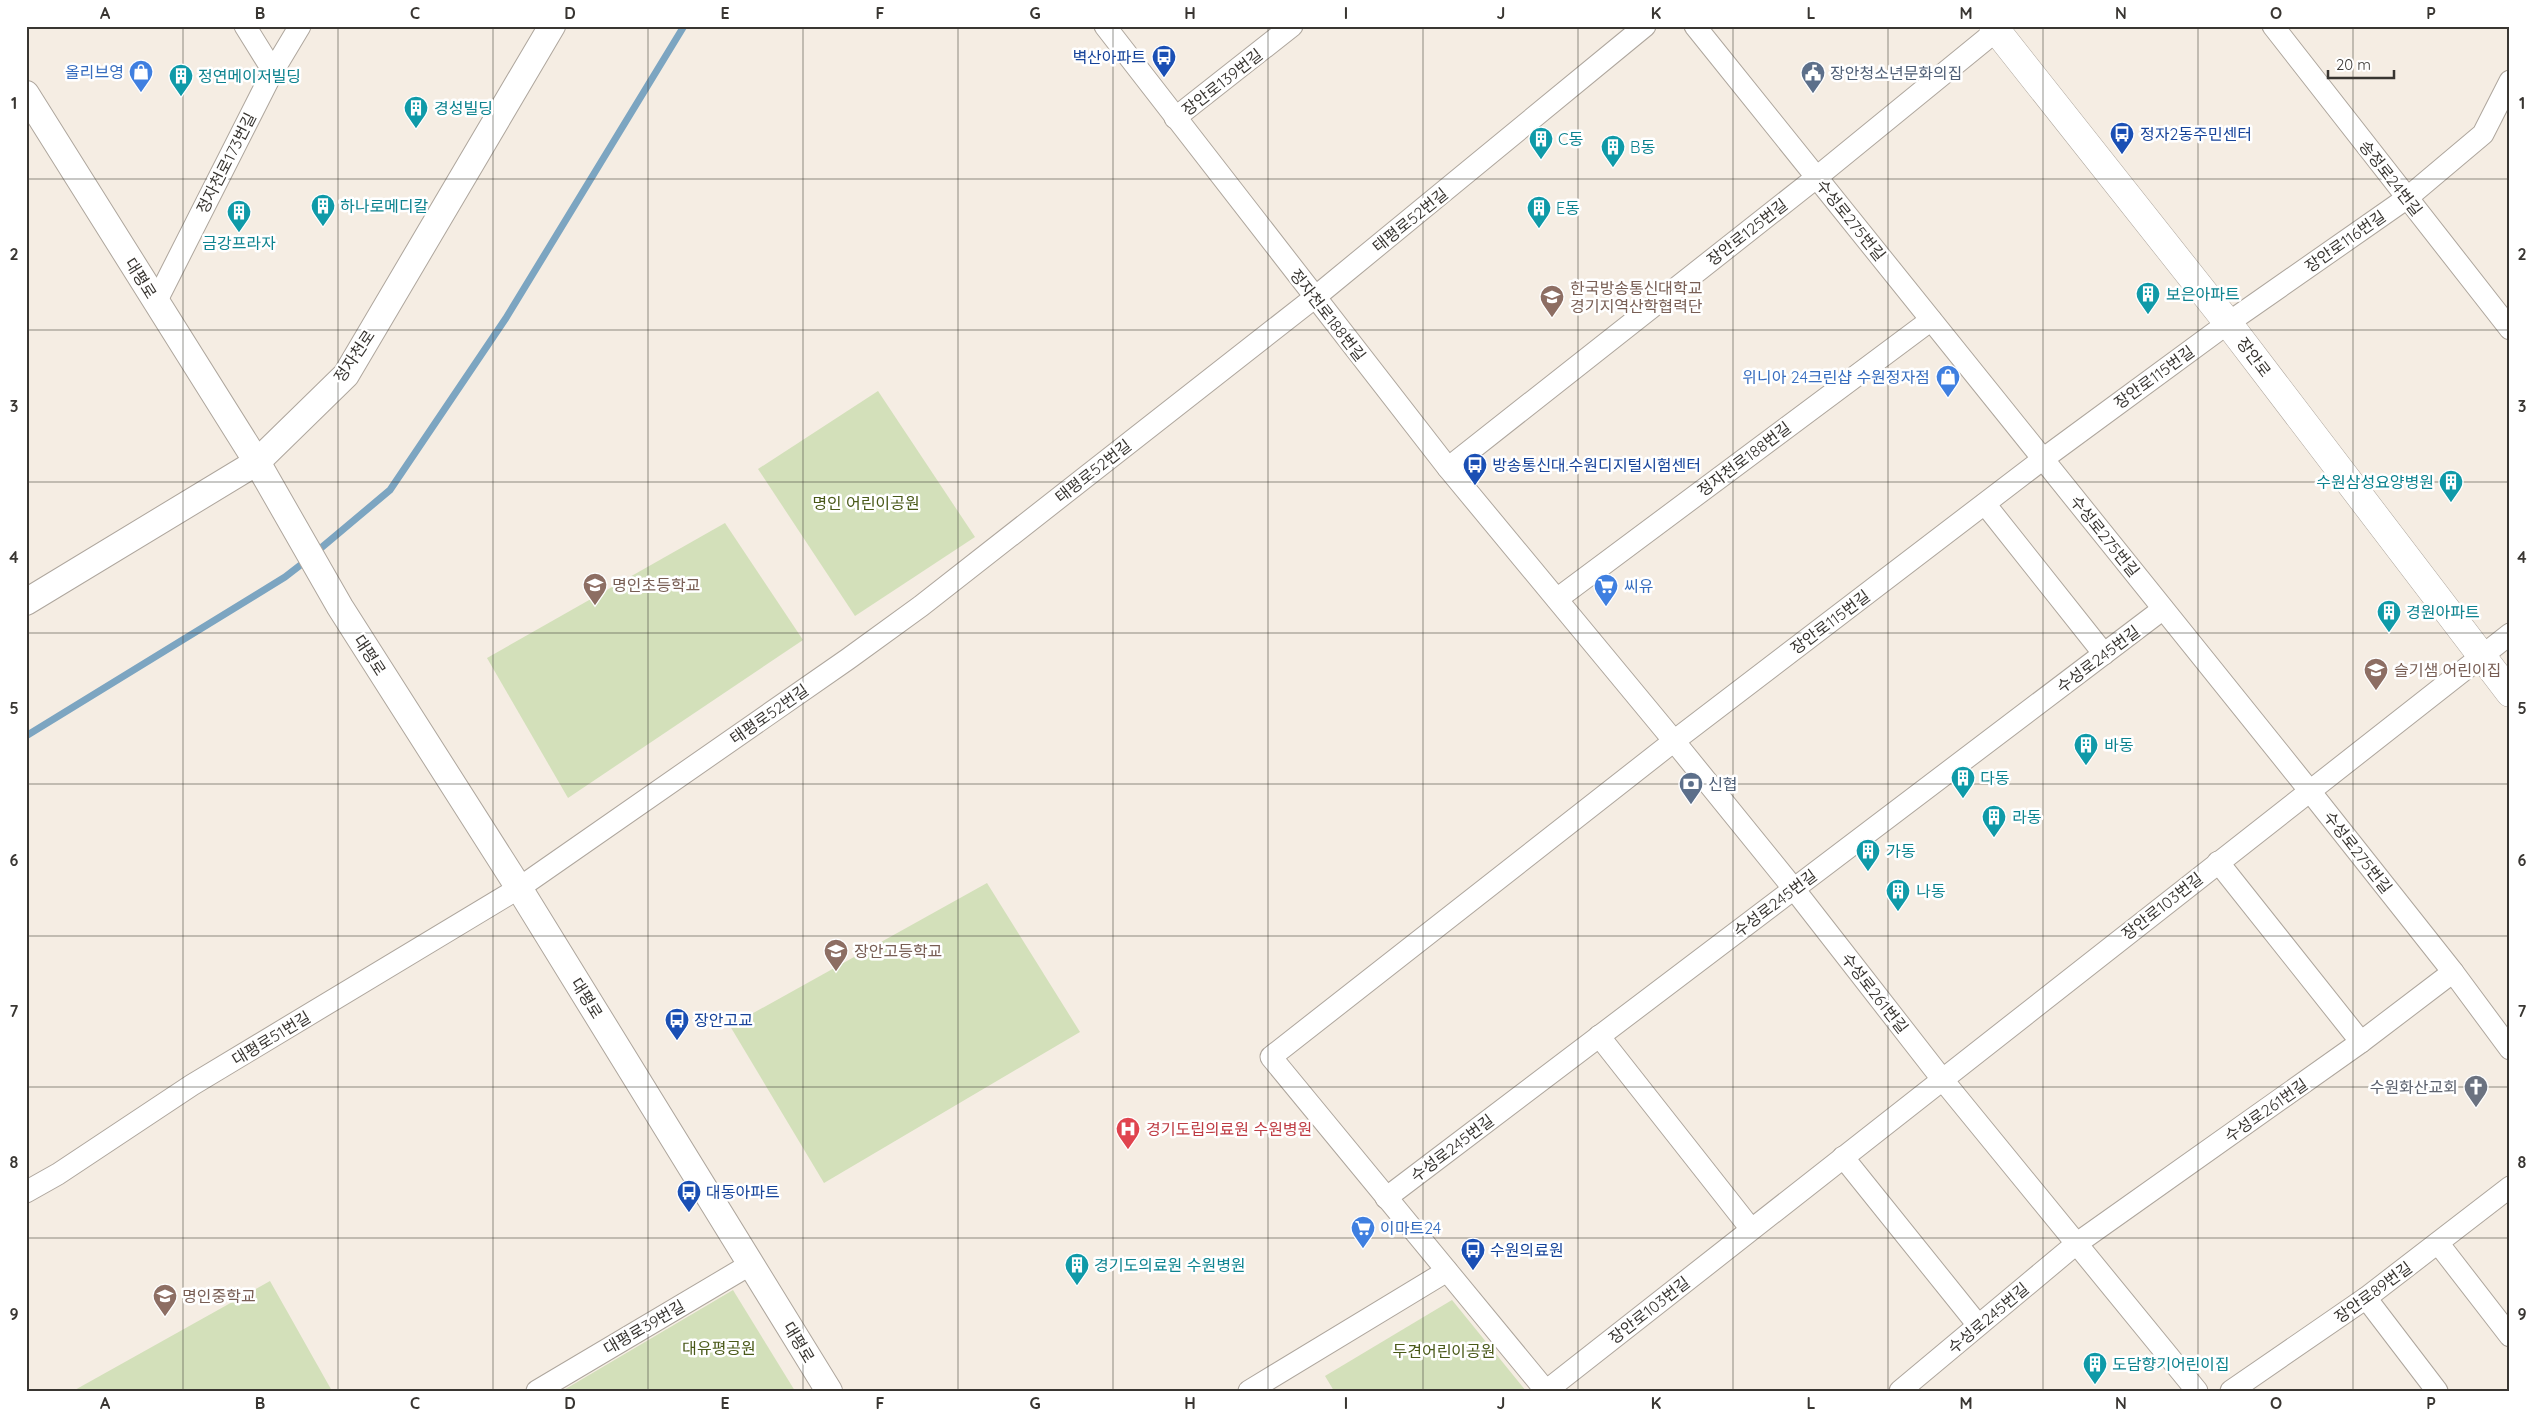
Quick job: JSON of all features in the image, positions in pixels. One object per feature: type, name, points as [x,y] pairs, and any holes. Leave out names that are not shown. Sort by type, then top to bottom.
[{"type":"main road","name":"장안로","points":[[1997,28],[2228,323],[2510,693]]},
{"type":"street","points":[[245,26],[273,71]]},
{"type":"street","name":"정자천로173번길","points":[[156,302],[273,71],[300,26]]},
{"type":"street","name":"정자천로188번길","points":[[1105,26],[1314,298],[1448,468],[1558,598],[1674,741]]},
{"type":"street","name":"장안로139번길","points":[[1175,118],[1292,26]]},
{"type":"street","name":"태평로52번길","points":[[519,888],[921,606],[1314,298],[1645,26]]},
{"type":"street","name":"수성로275번길","points":[[1695,26],[2310,790],[2453,972],[2510,1049]]},
{"type":"street","name":"송정로24번길","points":[[2273,26],[2510,329]]},
{"type":"street","name":"정자천로","points":[[26,602],[257,462],[346,375],[548,28]]},
{"type":"street","name":"장안로125번길","points":[[1448,468],[1817,177],[1997,28]]},
{"type":"street","name":"장안로116번길","points":[[2228,323],[2407,198],[2483,134],[2510,81]]},
{"type":"street","name":"대평로","points":[[26,94],[257,462],[340,607],[519,888],[829,1391]]},
{"type":"street","name":"정자천로188번길","points":[[1558,598],[1931,320]]},
{"type":"street","name":"장안로115번길","points":[[1674,741],[2043,459],[2228,323]]},
{"type":"street","points":[[1985,504],[2104,654]]},
{"type":"street","name":"수성로245번길","points":[[1386,1198],[2164,609]]},
{"type":"street","name":"장안로103번길","points":[[1546,1391],[2510,634]]},
{"type":"street","points":[[1546,1391],[1271,1057],[1674,741]]},
{"type":"street","name":"수성로261번길","points":[[1674,741],[1794,888],[1942,1079],[2196,1391]]},
{"type":"street","points":[[2218,862],[2361,1042]]},
{"type":"street","name":"대평로51번길","points":[[26,1192],[58,1174],[192,1085],[519,888]]},
{"type":"street","name":"수성로261번길","points":[[2076,1244],[2361,1042],[2453,972]]},
{"type":"street","points":[[1599,1036],[1751,1229]]},
{"type":"street","points":[[1843,1157],[1978,1326]]},
{"type":"street","name":"장안로89번길","points":[[2231,1391],[2366,1298],[2510,1187]]},
{"type":"street","points":[[2438,1243],[2510,1336]]},
{"type":"street","name":"수성로245번길","points":[[1900,1391],[2076,1244]]},
{"type":"street","name":"대평로39번길","points":[[537,1391],[752,1264]]},
{"type":"street","points":[[1249,1391],[1447,1270]]},
{"type":"street","points":[[2366,1298],[2437,1391]]},
{"type":"green space","name":"명인 어린이공원","points":[[878,391],[975,537],[855,616],[758,469]]},
{"type":"green space","points":[[725,523],[803,640],[568,798],[487,658]]},
{"type":"green space","points":[[987,883],[1080,1032],[824,1183],[730,1026]]},
{"type":"green space","points":[[270,1281],[332,1391],[73,1391]]},
{"type":"green space","name":"대유평공원","points":[[733,1290],[795,1391],[562,1391]]},
{"type":"green space","name":"두견어린이공원","points":[[1452,1300],[1526,1391],[1334,1391],[1325,1376]]},
{"type":"waterway","points":[[315,553],[390,490],[506,318],[684,26]]},
{"type":"waterway","points":[[26,736],[285,577],[307,560]]},
{"type":"place","name":"벽산아파트","points":[[1164,78]]},
{"type":"place","name":"올리브영","points":[[141,93]]},
{"type":"place","name":"장안청소년문화의집","points":[[1813,94]]},
{"type":"place","name":"정연메이저빌딩","points":[[181,97]]},
{"type":"place","name":"경성빌딩","points":[[416,129]]},
{"type":"place","name":"정자2동주민센터","points":[[2122,155]]},
{"type":"place","name":"C동","points":[[1541,160]]},
{"type":"place","name":"B동","points":[[1613,168]]},
{"type":"place","name":"하나로메디칼","points":[[323,227]]},
{"type":"place","name":"E동","points":[[1539,229]]},
{"type":"place","name":"금강프라자","points":[[239,233]]},
{"type":"place","name":"보은아파트","points":[[2148,315]]},
{"type":"place","name":"한국방송통신대학교 경기지역산학협력단","points":[[1552,318]]},
{"type":"place","name":"위니아 24크린샵 수원정자점","points":[[1948,398]]},
{"type":"place","name":"방송통신대.수원디지털시험센터","points":[[1475,486]]},
{"type":"place","name":"수원삼성요양병원","points":[[2451,503]]},
{"type":"place","name":"명인초등학교","points":[[595,606]]},
{"type":"place","name":"씨유","points":[[1606,607]]},
{"type":"place","name":"경원아파트","points":[[2389,633]]},
{"type":"place","name":"슬기샘 어린이집","points":[[2376,691]]},
{"type":"place","name":"바동","points":[[2086,766]]},
{"type":"place","name":"다동","points":[[1963,799]]},
{"type":"place","name":"신협","points":[[1691,805]]},
{"type":"place","name":"라동","points":[[1994,838]]},
{"type":"place","name":"가동","points":[[1868,872]]},
{"type":"place","name":"나동","points":[[1898,912]]},
{"type":"place","name":"장안고등학교","points":[[836,972]]},
{"type":"place","name":"장안고교","points":[[677,1041]]},
{"type":"place","name":"수원화산교회","points":[[2476,1108]]},
{"type":"place","name":"경기도립의료원 수원병원","points":[[1128,1150]]},
{"type":"place","name":"대동아파트","points":[[689,1213]]},
{"type":"place","name":"이마트24","points":[[1363,1249]]},
{"type":"place","name":"수원의료원","points":[[1473,1271]]},
{"type":"place","name":"경기도의료원 수원병원","points":[[1077,1286]]},
{"type":"place","name":"명인중학교","points":[[165,1317]]},
{"type":"place","name":"도담향기어린이집","points":[[2095,1385]]}]
